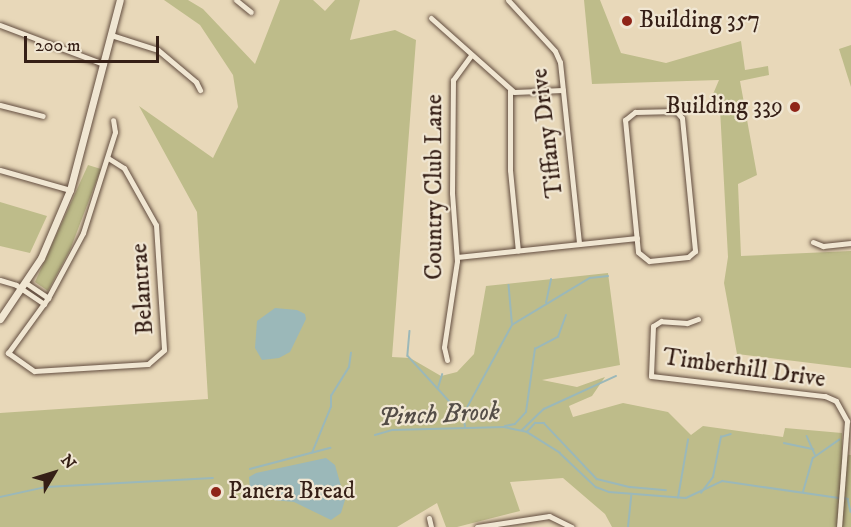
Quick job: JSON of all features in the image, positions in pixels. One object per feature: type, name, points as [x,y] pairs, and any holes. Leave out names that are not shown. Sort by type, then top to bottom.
[{"type":"main road","points":[[0,319],[24,286],[70,190],[120,0]]},
{"type":"street","points":[[236,0],[251,12]]},
{"type":"street","name":"Tiffany Drive","points":[[508,0],[555,51],[563,90],[579,244]]},
{"type":"street","points":[[431,18],[510,90],[526,94],[563,90]]},
{"type":"street","points":[[0,25],[104,64]]},
{"type":"street","points":[[111,36],[158,50],[196,82],[200,90]]},
{"type":"street","name":"Country Club Lane","points":[[447,360],[444,347],[457,257],[452,193],[453,80],[471,55]]},
{"type":"street","points":[[510,90],[510,170],[518,251]]},
{"type":"street","points":[[0,105],[43,116]]},
{"type":"street","points":[[673,110],[682,118],[695,251],[688,257],[649,261],[640,256],[637,238],[625,120],[635,112],[673,110]]},
{"type":"street","name":"Belantrae","points":[[108,158],[124,168],[156,225],[164,345],[162,355],[148,364],[31,370],[8,354],[48,298],[83,233],[115,132],[113,120]]},
{"type":"street","points":[[0,170],[70,190]]},
{"type":"street","points":[[457,257],[637,238]]},
{"type":"street","points":[[813,242],[823,246],[851,243]]},
{"type":"street","points":[[0,280],[24,286],[48,298]]},
{"type":"street","points":[[24,286],[44,304]]},
{"type":"street","name":"Timberhill Drive","points":[[698,319],[687,323],[661,321],[653,326],[651,376],[831,398],[844,410],[847,422],[839,527]]},
{"type":"street","points":[[477,527],[549,516],[572,527]]},
{"type":"street","points":[[429,518],[431,527]]},
{"type":"shaded area","points":[[164,0],[188,0],[203,9],[255,64],[280,0],[313,0],[325,11],[335,0],[360,0],[350,40],[395,30],[416,40],[392,357],[410,358],[441,376],[457,372],[474,354],[486,286],[608,273],[620,365],[542,380],[577,387],[605,377],[592,396],[569,406],[573,417],[623,403],[668,412],[691,435],[703,426],[783,437],[785,428],[842,433],[842,454],[851,455],[851,527],[612,527],[605,514],[563,478],[510,482],[520,511],[457,527],[446,527],[437,503],[397,527],[0,527],[0,413],[208,399],[197,212],[139,106],[213,158],[238,107],[233,75],[200,25]]},
{"type":"shaded area","points":[[584,0],[600,0],[621,53],[666,63],[741,41],[745,70],[768,66],[769,75],[740,81],[757,175],[738,184],[741,256],[851,251],[851,368],[737,354],[724,283],[728,257],[720,109],[708,106],[719,80],[592,84]]},
{"type":"shaded area","points":[[851,45],[851,87],[839,49]]},
{"type":"shaded area","points":[[88,165],[101,169],[70,250],[48,291],[35,282]]},
{"type":"shaded area","points":[[0,202],[47,216],[30,253],[0,246]]},
{"type":"water","points":[[275,308],[297,310],[305,314],[306,319],[290,352],[279,358],[262,360],[255,348],[257,321]]},
{"type":"water","points":[[326,458],[335,465],[345,500],[341,513],[331,520],[294,502],[263,499],[250,489],[249,477],[256,473]]},
{"type":"waterway","points":[[465,427],[463,415],[512,325],[590,278],[608,276]]},
{"type":"waterway","points":[[546,303],[551,280]]},
{"type":"waterway","points":[[509,285],[512,323]]},
{"type":"waterway","points":[[505,426],[515,424],[526,412],[535,349],[558,337],[566,315]]},
{"type":"waterway","points":[[410,331],[408,356],[462,415]]},
{"type":"waterway","points":[[312,453],[331,407],[331,396],[349,367],[351,353]]},
{"type":"waterway","points":[[438,388],[442,375]]},
{"type":"waterway","points":[[522,430],[544,409],[616,376]]},
{"type":"waterway","points":[[527,432],[535,423],[544,423],[597,479],[630,487],[666,490]]},
{"type":"waterway","name":"Pinch Brook","points":[[375,435],[392,430],[504,427],[527,432],[560,453],[596,487],[609,492],[686,498],[722,481],[839,498]]},
{"type":"waterway","points":[[701,493],[713,477],[721,437],[731,434]]},
{"type":"waterway","points":[[807,436],[815,454]]},
{"type":"waterway","points":[[678,498],[688,440]]},
{"type":"waterway","points":[[803,492],[813,458],[839,440]]},
{"type":"waterway","points":[[784,443],[813,449]]},
{"type":"waterway","name":"Pinch Brook","points":[[250,469],[330,448]]},
{"type":"waterway","name":"Pinch Brook","points":[[0,497],[46,487],[213,478]]},
{"type":"waterway","points":[[628,527],[631,496]]},
{"type":"waterway","name":"Pinch Brook","points":[[844,498],[848,499],[851,512]]},
{"type":"place","name":"Building 357","points":[[627,21]]},
{"type":"place","name":"Building 339","points":[[795,107]]},
{"type":"place","name":"Panera Bread","points":[[216,492]]}]
